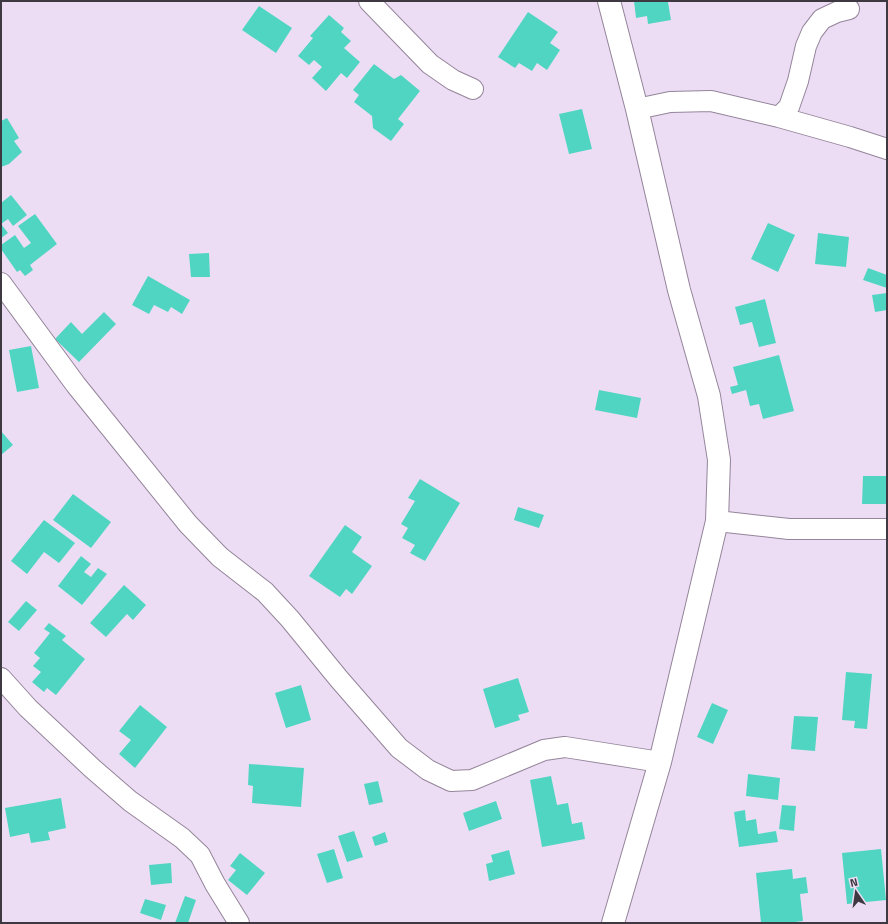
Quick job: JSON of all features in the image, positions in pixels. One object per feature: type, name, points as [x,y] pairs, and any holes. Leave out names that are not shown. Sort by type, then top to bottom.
[{"type":"street","points":[[369,1],[430,64],[453,80],[473,89]]},
{"type":"street","points":[[609,1],[637,109],[679,290],[709,396],[719,460],[717,521],[660,762],[613,923]]},
{"type":"street","points":[[779,117],[789,107],[798,81],[806,46],[812,32],[822,19],[837,12],[849,9]]},
{"type":"street","points":[[637,109],[670,102],[712,101],[779,117],[887,149]]},
{"type":"street","points":[[1,283],[76,385],[188,524],[220,557],[265,592],[290,619],[399,748],[428,770],[451,781],[472,780],[544,750],[565,747],[660,762]]},
{"type":"street","points":[[717,521],[789,529],[887,529]]},
{"type":"street","points":[[1,678],[28,708],[92,768],[130,801],[182,838],[200,855],[215,884],[239,923]]},
{"type":"building","points":[[634,1],[671,1],[668,2],[671,20],[648,24],[647,16],[636,18]]},
{"type":"building","points":[[259,6],[292,28],[276,53],[242,30]]},
{"type":"building","points":[[528,12],[558,32],[550,43],[560,50],[547,70],[537,63],[532,71],[519,63],[515,68],[498,57]]},
{"type":"building","points":[[329,15],[344,28],[341,32],[351,41],[344,48],[360,62],[347,78],[341,73],[326,91],[312,78],[322,67],[314,60],[309,65],[298,56],[313,38],[310,36]]},
{"type":"building","points":[[374,64],[394,79],[401,75],[420,91],[398,119],[404,124],[391,141],[373,128],[372,116],[354,102],[359,95],[353,90]]},
{"type":"building","points":[[582,109],[592,149],[569,154],[559,114]]},
{"type":"building","points":[[7,118],[19,138],[14,141],[22,152],[9,164],[1,167],[1,121]]},
{"type":"building","points":[[11,195],[27,215],[13,226],[8,219],[1,224],[1,203]]},
{"type":"building","points":[[35,214],[57,244],[30,265],[33,270],[25,276],[20,270],[17,272],[1,249],[1,245],[15,235],[24,248],[31,243],[18,226]]},
{"type":"building","points":[[768,223],[795,235],[778,272],[751,259]]},
{"type":"building","points":[[1,224],[8,233],[1,238]]},
{"type":"building","points":[[818,233],[849,237],[846,267],[815,264]]},
{"type":"building","points":[[209,253],[210,277],[191,277],[189,254]]},
{"type":"building","points":[[868,268],[887,275],[887,288],[863,280]]},
{"type":"building","points":[[148,276],[190,300],[182,314],[171,307],[168,312],[154,305],[149,314],[132,305]]},
{"type":"building","points":[[887,293],[887,310],[875,312],[872,295]]},
{"type":"building","points":[[765,299],[776,343],[759,347],[752,322],[740,325],[735,307]]},
{"type":"building","points":[[104,312],[116,324],[79,362],[55,339],[71,322],[82,334]]},
{"type":"building","points":[[31,346],[39,388],[17,392],[9,350]]},
{"type":"building","points":[[779,355],[794,411],[763,419],[759,404],[750,406],[746,390],[732,394],[730,387],[738,385],[733,367]]},
{"type":"building","points":[[599,390],[641,398],[637,418],[595,410]]},
{"type":"building","points":[[1,431],[13,445],[1,455]]},
{"type":"building","points":[[863,476],[887,476],[887,504],[862,504]]},
{"type":"building","points":[[420,479],[460,503],[425,561],[410,553],[415,545],[402,538],[408,528],[401,524],[415,501],[408,498]]},
{"type":"building","points":[[73,494],[111,522],[91,548],[53,520]]},
{"type":"building","points":[[518,507],[544,515],[539,528],[514,520]]},
{"type":"building","points":[[44,520],[75,543],[59,563],[44,552],[27,574],[11,561]]},
{"type":"building","points":[[345,525],[362,537],[352,552],[372,566],[352,594],[346,589],[340,597],[309,576]]},
{"type":"building","points":[[81,556],[91,564],[84,572],[91,577],[98,568],[107,574],[82,605],[58,586]]},
{"type":"building","points":[[124,585],[146,605],[133,620],[127,614],[106,637],[90,623]]},
{"type":"building","points":[[26,601],[37,610],[19,631],[8,622]]},
{"type":"building","points":[[49,623],[66,636],[62,640],[85,659],[56,695],[47,688],[44,692],[32,682],[41,672],[33,666],[40,658],[34,653],[50,633],[44,629]]},
{"type":"building","points":[[846,672],[872,674],[867,729],[854,728],[855,721],[842,720]]},
{"type":"building","points":[[518,678],[529,712],[518,715],[520,720],[495,728],[483,689]]},
{"type":"building","points":[[301,685],[311,720],[286,728],[275,693]]},
{"type":"building","points":[[712,703],[728,710],[713,744],[697,737]]},
{"type":"building","points":[[140,705],[167,727],[135,768],[119,754],[131,740],[119,731]]},
{"type":"building","points":[[794,716],[818,717],[815,751],[791,749]]},
{"type":"building","points":[[249,764],[304,768],[301,807],[252,803],[253,786],[248,785]]},
{"type":"building","points":[[748,774],[780,778],[778,800],[746,796]]},
{"type":"building","points":[[551,776],[557,805],[568,803],[572,824],[582,822],[585,839],[542,847],[530,780]]},
{"type":"building","points":[[378,781],[383,802],[369,805],[364,784]]},
{"type":"building","points":[[61,798],[66,828],[48,832],[50,840],[31,843],[29,833],[10,837],[5,808]]},
{"type":"building","points":[[496,801],[502,819],[469,831],[463,813]]},
{"type":"building","points":[[782,805],[796,806],[794,831],[779,829]]},
{"type":"building","points":[[745,810],[746,821],[756,819],[758,834],[776,831],[778,842],[739,847],[734,812]]},
{"type":"building","points":[[354,831],[363,857],[347,862],[338,836]]},
{"type":"building","points":[[385,832],[388,842],[375,846],[372,837]]},
{"type":"building","points":[[334,849],[343,878],[327,883],[317,854]]},
{"type":"building","points":[[881,849],[886,900],[847,904],[842,853]]},
{"type":"building","points":[[509,850],[515,874],[489,881],[486,864],[493,862],[491,855]]},
{"type":"building","points":[[240,853],[265,873],[247,895],[228,880],[236,870],[230,866]]},
{"type":"building","points":[[171,863],[172,883],[151,885],[149,865]]},
{"type":"building","points":[[792,869],[793,879],[806,877],[808,893],[800,894],[803,921],[787,923],[761,923],[756,873]]},
{"type":"building","points":[[185,896],[196,900],[188,923],[175,923]]},
{"type":"building","points":[[145,899],[166,905],[161,920],[140,913]]}]
